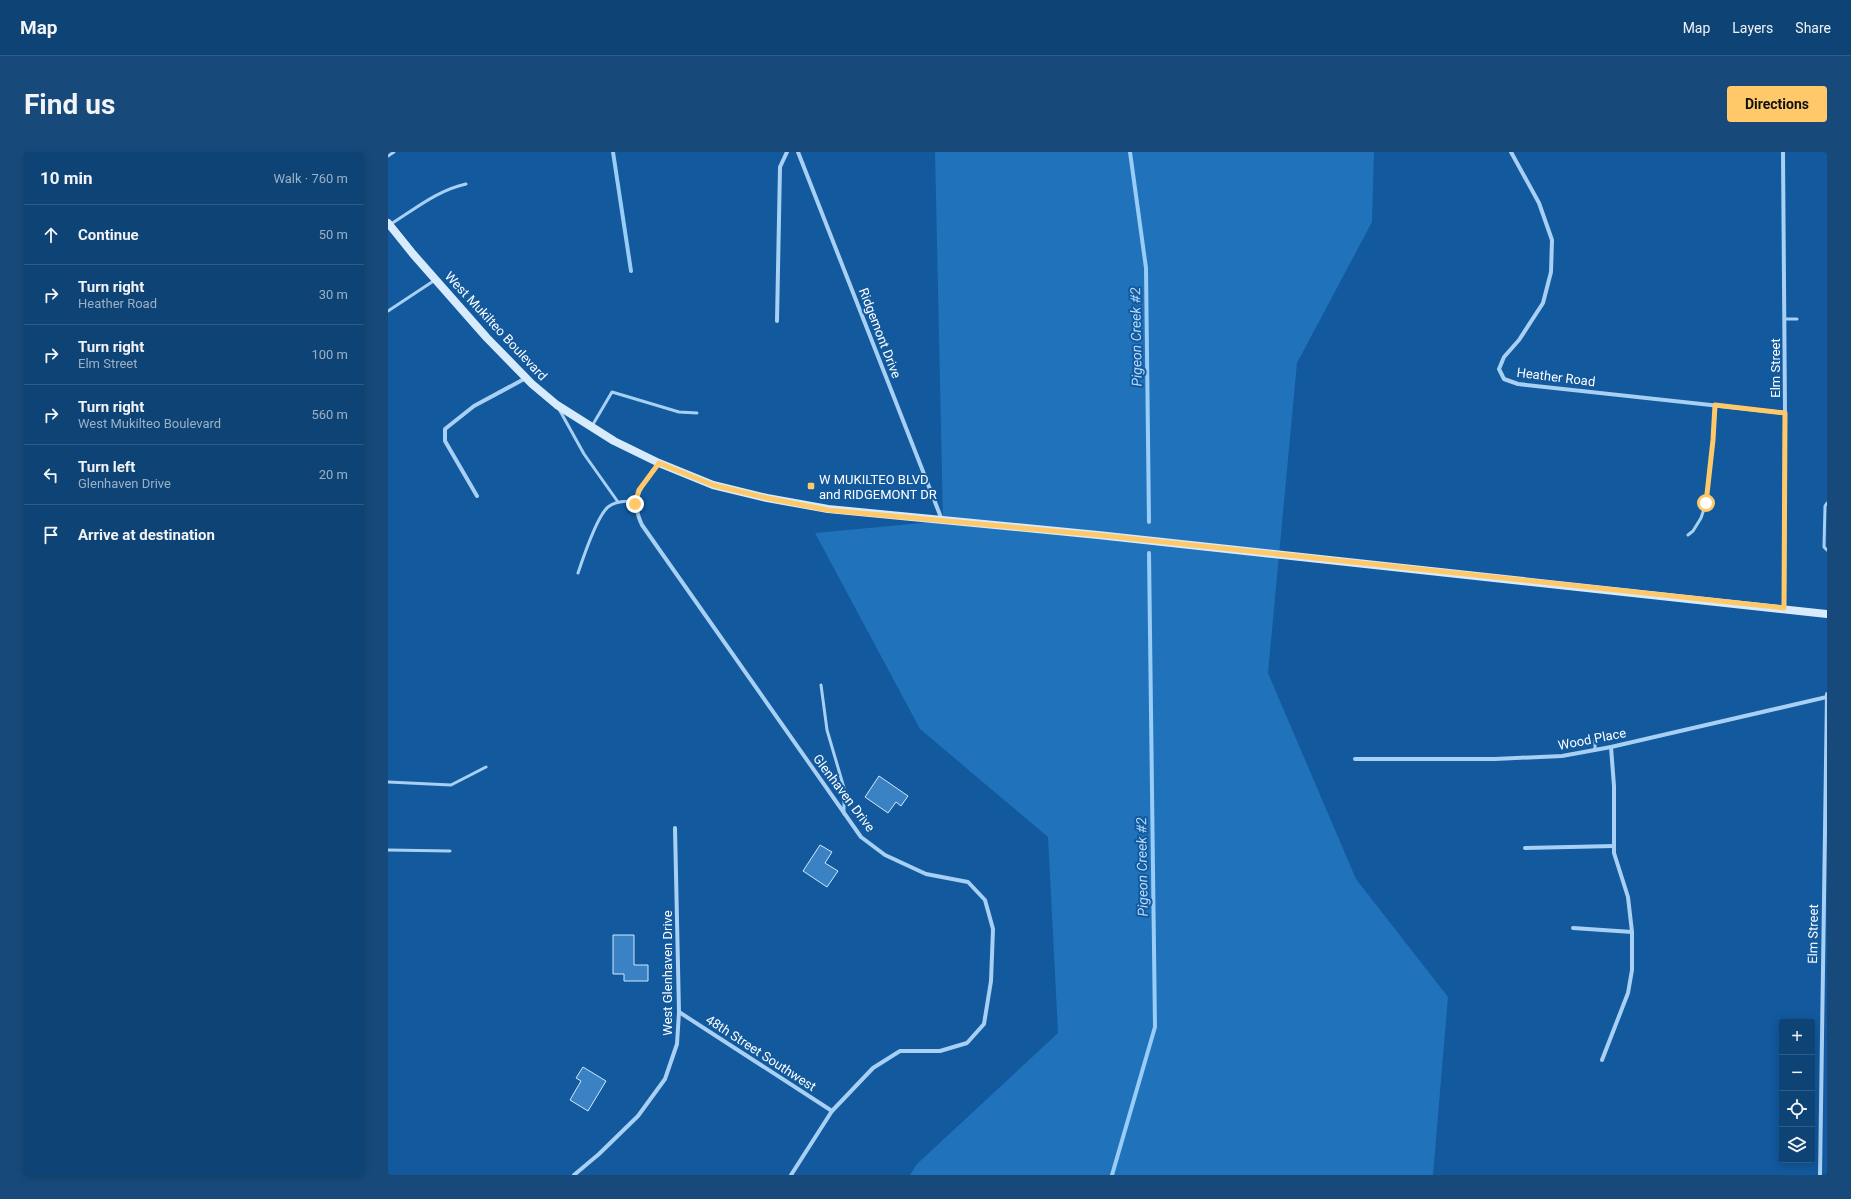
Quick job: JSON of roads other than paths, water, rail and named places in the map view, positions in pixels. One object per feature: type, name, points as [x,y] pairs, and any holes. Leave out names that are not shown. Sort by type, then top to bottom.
[{"type":"main road","name":"West Mukilteo Boulevard","points":[[389,224],[487,338],[527,378],[557,405],[614,441],[659,463],[713,485],[767,498],[828,510],[1098,535],[1784,608],[1827,614]]},
{"type":"street","points":[[778,321],[780,167],[787,152]]},
{"type":"street","name":"Ridgemont Drive","points":[[798,152],[943,521]]},
{"type":"street","name":"Heather Road","points":[[1511,152],[1540,203],[1552,240],[1552,248],[1551,272],[1543,303],[1519,340],[1504,357],[1499,369],[1504,379],[1518,384],[1785,413]]},
{"type":"street","name":"Elm Street","points":[[1783,152],[1785,319],[1784,608]]},
{"type":"street","points":[[477,496],[445,441],[445,429],[474,406],[527,378]]},
{"type":"street","points":[[635,501],[639,490],[659,463]]},
{"type":"street","name":"Glenhaven Drive","points":[[635,501],[637,514],[642,525],[861,837],[886,855],[926,874],[968,882],[985,900],[994,929],[991,981],[984,1024],[967,1044],[940,1051],[900,1051],[873,1068],[832,1110],[791,1175]]},
{"type":"street","name":"Elm Street","points":[[1820,1175],[1827,696]]},
{"type":"street","name":"Wood Place","points":[[1355,759],[1495,759],[1562,756],[1611,747],[1827,696]]},
{"type":"street","points":[[1602,1060],[1628,993],[1632,970],[1632,932],[1628,897],[1614,853],[1614,786],[1611,747]]},
{"type":"street","name":"West Glenhaven Drive","points":[[574,1175],[599,1154],[638,1116],[665,1079],[677,1044],[679,1012],[675,828]]},
{"type":"street","points":[[1525,848],[1614,846]]},
{"type":"street","points":[[1573,928],[1632,932]]},
{"type":"street","name":"48th Street Southwest","points":[[679,1012],[832,1110]]},
{"type":"lane","points":[[388,156],[394,152]]},
{"type":"lane","points":[[389,224],[436,195],[448,189],[466,184]]},
{"type":"lane","points":[[388,310],[436,280]]},
{"type":"lane","points":[[1785,319],[1797,319]]},
{"type":"lane","points":[[591,427],[612,392],[679,412],[697,413]]},
{"type":"lane","points":[[557,405],[584,454],[618,502]]},
{"type":"lane","points":[[1688,535],[1693,531],[1701,518],[1706,503],[1713,440],[1715,405]]},
{"type":"lane","points":[[578,573],[600,517],[608,507],[618,502],[635,501]]},
{"type":"lane","points":[[1827,503],[1824,506],[1824,547],[1827,550]]},
{"type":"lane","points":[[821,685],[827,730],[844,788],[844,814]]},
{"type":"lane","points":[[1595,735],[1595,750]]},
{"type":"lane","points":[[388,782],[451,785],[486,767]]},
{"type":"lane","points":[[388,850],[450,851]]},
{"type":"waterway","points":[[613,152],[631,271]]},
{"type":"waterway","name":"Pigeon Creek #2","points":[[1130,152],[1146,268],[1149,522]]},
{"type":"waterway","name":"Pigeon Creek #2","points":[[1112,1175],[1155,1027],[1149,553]]},
{"type":"place","name":"W MUKILTEO BLVD and RIDGEMONT DR","points":[[811,486]]}]
